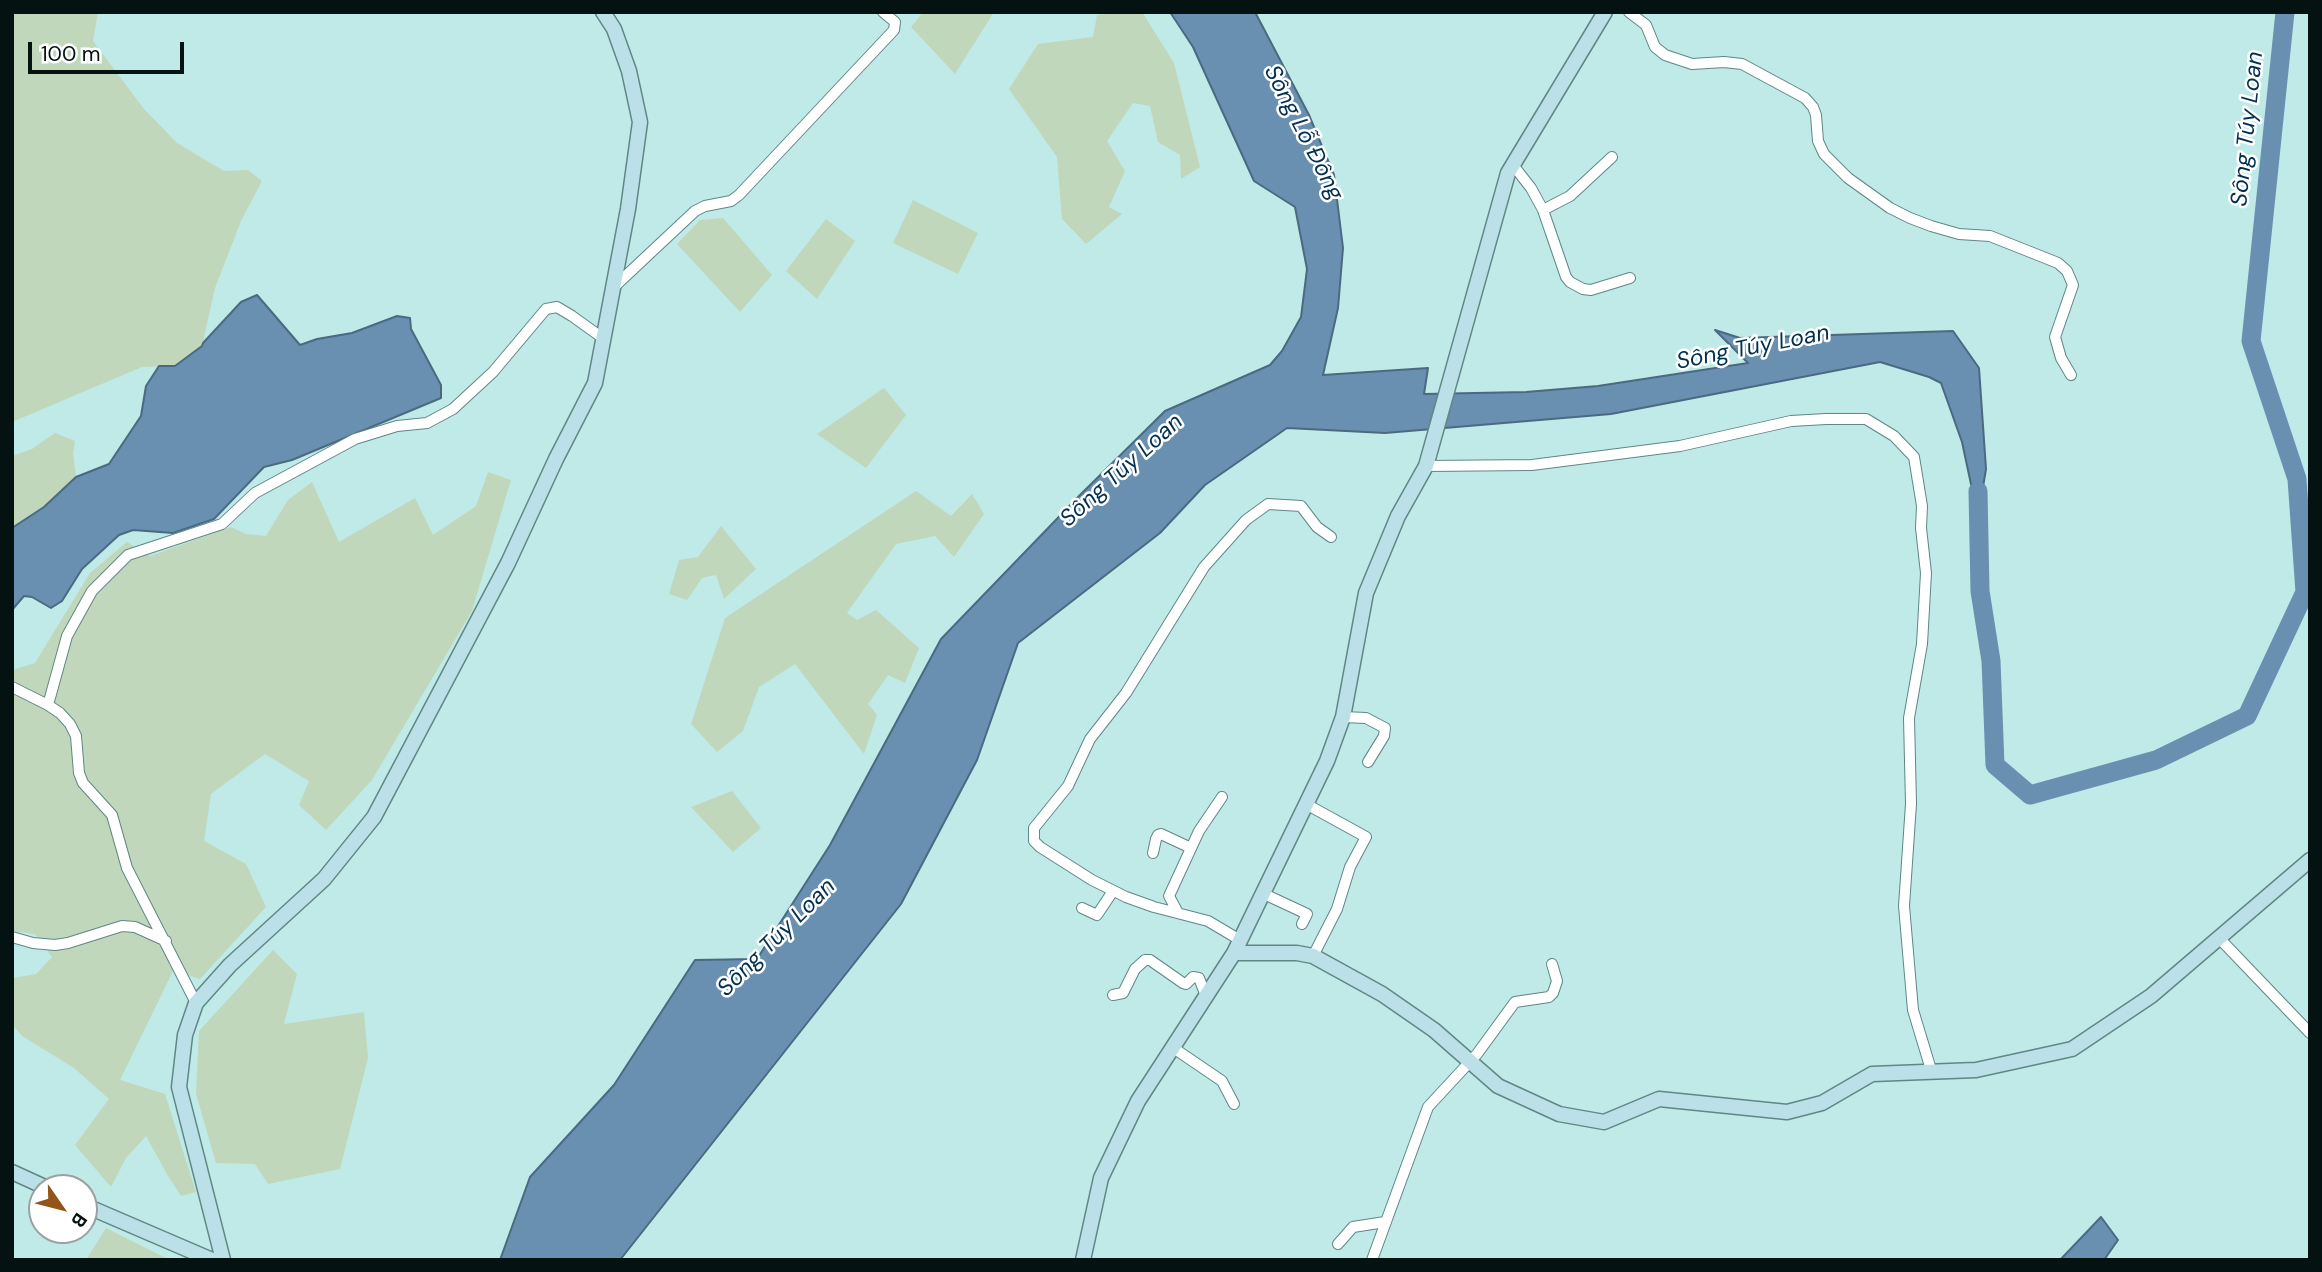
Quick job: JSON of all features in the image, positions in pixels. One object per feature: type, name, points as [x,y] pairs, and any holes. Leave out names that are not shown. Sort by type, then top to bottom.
[{"type":"street","points":[[223,1260],[180,1087],[186,1035],[196,1003],[230,965],[324,879],[374,817],[508,563],[556,458],[596,383],[615,286],[640,122],[629,71],[614,29],[603,12]]},
{"type":"street","points":[[615,286],[695,211],[705,206],[731,201],[739,195],[894,30],[895,22],[883,12]]},
{"type":"street","points":[[1083,1260],[1101,1178],[1138,1101],[1237,946],[1327,761],[1343,717],[1366,593],[1398,516],[1426,466],[1508,173],[1605,12]]},
{"type":"street","points":[[1629,12],[1646,25],[1655,47],[1665,55],[1692,64],[1742,64],[1805,98],[1813,107],[1818,141],[1824,154],[1848,178],[1890,208],[1909,218],[1950,231],[1990,236],[2058,263],[2067,271],[2073,285],[2055,337],[2061,358],[2071,375]]},
{"type":"street","points":[[1543,210],[1570,196],[1612,156]]},
{"type":"street","points":[[1513,164],[1543,210],[1570,282],[1591,290],[1630,278]]},
{"type":"street","points":[[48,705],[67,636],[92,591],[128,555],[222,524],[255,493],[355,439],[397,426],[427,423],[453,409],[493,372],[546,309],[557,307],[604,340]]},
{"type":"street","points":[[1426,466],[1532,465],[1680,446],[1791,421],[1826,419],[1866,419],[1895,436],[1914,457],[1922,506],[1921,528],[1926,573],[1922,644],[1909,718],[1911,804],[1904,906],[1913,1010],[1932,1073]]},
{"type":"street","points":[[1331,537],[1317,527],[1301,506],[1268,504],[1246,520],[1203,567],[1126,693],[1090,739],[1068,786],[1034,828],[1034,841],[1113,891],[1154,907],[1208,921],[1237,946],[1313,956],[1382,994],[1434,1030],[1498,1086],[1559,1114],[1604,1122],[1659,1099],[1787,1112],[1822,1102],[1872,1074],[1976,1070],[2072,1049],[2151,996],[2310,860]]},
{"type":"street","points":[[12,687],[48,705],[70,724],[75,736],[79,773],[83,783],[112,815],[127,868],[196,1003]]},
{"type":"street","points":[[1343,717],[1366,718],[1389,726],[1368,762]]},
{"type":"street","points":[[1177,911],[1169,896],[1199,831],[1222,797]]},
{"type":"street","points":[[1306,804],[1366,837],[1350,867],[1337,909],[1313,956]]},
{"type":"street","points":[[1153,853],[1156,839],[1161,834],[1191,848]]},
{"type":"street","points":[[1082,908],[1097,915],[1113,891]]},
{"type":"street","points":[[1262,893],[1307,914],[1302,923]]},
{"type":"street","points":[[12,937],[55,945],[122,926],[135,927],[166,942]]},
{"type":"street","points":[[2220,937],[2310,1033]]},
{"type":"street","points":[[1113,995],[1123,993],[1135,969],[1145,960],[1150,960],[1183,983],[1186,984],[1192,977],[1199,978],[1206,996]]},
{"type":"street","points":[[1372,1260],[1428,1107],[1477,1054],[1517,1000],[1549,997],[1553,993],[1557,981],[1552,964]]},
{"type":"street","points":[[1172,1047],[1222,1081],[1234,1104]]},
{"type":"street","points":[[12,1172],[28,1179]]},
{"type":"street","points":[[98,1211],[212,1260]]},
{"type":"street","points":[[1338,1244],[1353,1227],[1385,1222]]},
{"type":"green space","points":[[12,12],[98,12],[93,41],[144,109],[177,143],[224,171],[248,170],[262,181],[241,221],[215,288],[202,346],[175,366],[142,367],[12,422]]},
{"type":"green space","points":[[923,12],[994,12],[955,74],[911,27]]},
{"type":"green space","points":[[1142,12],[1174,63],[1200,167],[1181,179],[1180,155],[1158,142],[1150,106],[1133,103],[1107,141],[1125,171],[1109,207],[1122,214],[1086,244],[1062,219],[1057,157],[1009,89],[1038,44],[1093,37],[1097,15]]},
{"type":"green space","points":[[913,200],[978,233],[958,274],[893,243]]},
{"type":"green space","points":[[723,218],[772,275],[740,312],[677,244],[700,220]]},
{"type":"green space","points":[[826,219],[855,241],[817,299],[786,271]]},
{"type":"green space","points":[[884,388],[906,415],[866,468],[817,434]]},
{"type":"green space","points":[[55,433],[75,441],[73,453],[76,477],[44,507],[12,528],[12,456],[32,449]]},
{"type":"green space","points":[[488,472],[511,480],[472,611],[372,780],[326,830],[299,805],[309,781],[265,754],[211,794],[204,841],[246,864],[266,907],[200,979],[173,971],[120,1080],[165,1094],[196,1192],[181,1196],[146,1136],[126,1158],[111,1187],[75,1145],[109,1099],[74,1068],[22,1036],[12,1024],[12,978],[36,974],[52,957],[35,934],[12,931],[12,670],[35,663],[90,573],[127,542],[150,556],[231,527],[246,534],[266,536],[288,500],[312,482],[339,542],[415,498],[433,535],[476,506]]},
{"type":"green space","points":[[916,491],[951,516],[972,494],[984,514],[954,557],[935,536],[896,544],[847,613],[857,620],[876,610],[919,648],[905,683],[888,675],[868,704],[877,715],[864,754],[795,664],[759,687],[743,731],[717,752],[691,724],[725,618]]},
{"type":"green space","points":[[721,526],[756,569],[724,599],[716,575],[702,578],[687,600],[669,594],[679,560],[698,557]]},
{"type":"green space","points":[[732,791],[761,828],[733,852],[691,807]]},
{"type":"green space","points":[[273,950],[297,974],[284,1024],[364,1012],[368,1058],[340,1169],[268,1184],[255,1164],[216,1163],[196,1094],[199,1031]]},
{"type":"green space","points":[[106,1228],[168,1260],[86,1260]]},
{"type":"water","name":"Sông Lỗ Đông","points":[[1170,12],[1255,12],[1309,115],[1334,175],[1343,248],[1338,308],[1323,375],[1428,368],[1424,394],[1526,392],[1598,386],[1748,363],[1715,330],[1740,338],[1953,331],[1979,368],[1986,469],[1978,517],[1962,442],[1941,383],[1880,362],[1611,414],[1385,433],[1287,428],[1205,485],[1160,533],[1018,643],[977,760],[901,904],[620,1260],[500,1260],[530,1177],[614,1085],[695,960],[757,959],[830,845],[941,639],[1165,411],[1270,365],[1282,351],[1301,317],[1307,269],[1295,207],[1254,181],[1193,47]]},
{"type":"water","points":[[257,295],[300,345],[352,333],[397,316],[410,318],[411,329],[441,385],[441,398],[292,460],[264,467],[214,519],[173,533],[133,530],[119,535],[82,569],[62,601],[51,608],[32,597],[24,596],[12,610],[12,528],[44,507],[76,477],[109,464],[141,416],[146,386],[159,366],[175,366],[202,346],[241,302]]},
{"type":"water","points":[[2101,1217],[2118,1240],[2104,1260],[2060,1260]]},
{"type":"waterway","name":"Sông Túy Loan","points":[[1978,491],[1980,591],[1991,661],[1995,765],[2030,795],[2156,760],[2247,716],[2305,592],[2297,479],[2251,341],[2285,12]]}]
